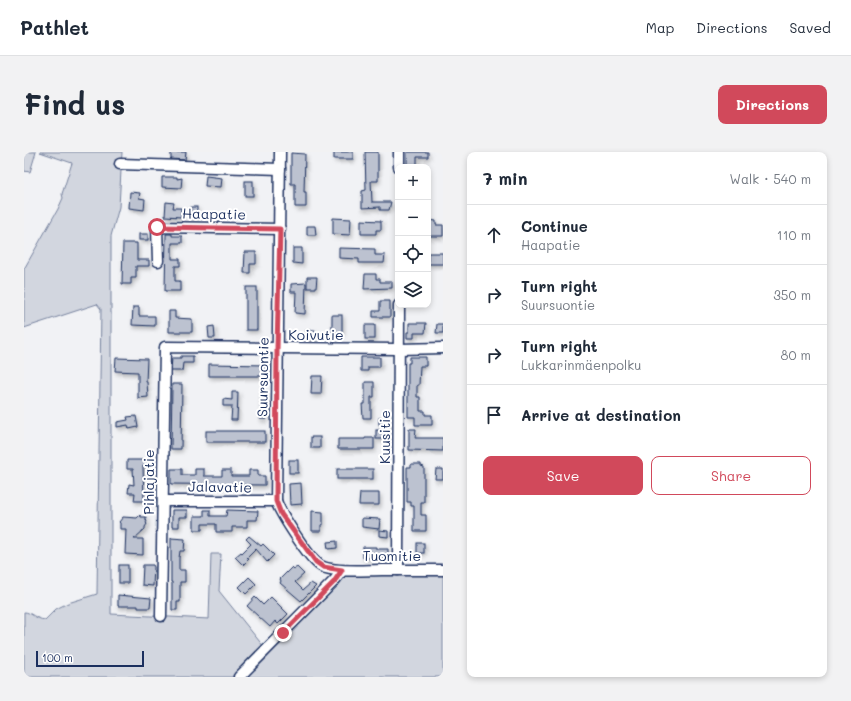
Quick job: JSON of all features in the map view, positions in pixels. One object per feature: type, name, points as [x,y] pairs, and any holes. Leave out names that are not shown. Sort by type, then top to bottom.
[{"type":"street","name":"Suursuontie","points":[[280,152],[276,501],[281,514],[316,562],[323,567],[342,570]]},
{"type":"street","points":[[399,152],[399,164]]},
{"type":"street","points":[[120,164],[280,169]]},
{"type":"street","name":"Haapatie","points":[[158,261],[157,227],[280,229]]},
{"type":"street","name":"Kuusitie","points":[[398,570],[399,308]]},
{"type":"street","name":"Koivutie","points":[[165,347],[277,349],[443,348]]},
{"type":"street","name":"Pihlajatie","points":[[161,616],[163,500],[162,456],[165,347]]},
{"type":"street","name":"Jalavatie","points":[[163,500],[276,501]]},
{"type":"street","points":[[239,677],[334,582],[342,570]]},
{"type":"street","name":"Tuomitie","points":[[342,570],[443,570]]},
{"type":"shaded area","points":[[24,152],[36,152],[30,172],[24,171]]},
{"type":"shaded area","points":[[40,152],[122,152],[119,207],[111,236],[111,614],[209,619],[211,554],[221,554],[219,591],[264,647],[341,573],[443,573],[443,677],[24,677],[24,612],[45,620],[56,609],[68,603],[97,594],[101,309],[97,304],[24,328],[24,269],[63,198],[62,194],[72,163]]},
{"type":"building","points":[[171,152],[186,152],[185,160],[171,159]]},
{"type":"building","points":[[334,152],[353,152],[353,159],[334,159]]},
{"type":"building","points":[[365,152],[378,152],[378,181],[371,181],[372,202],[391,202],[389,210],[380,210],[380,207],[362,208],[362,191],[366,190]]},
{"type":"building","points":[[407,152],[428,152],[428,157],[417,157],[417,164],[407,164]]},
{"type":"building","points":[[291,153],[305,154],[304,192],[306,192],[306,207],[295,207],[295,184],[291,184]]},
{"type":"building","points":[[206,176],[222,178],[221,187],[205,186]]},
{"type":"building","points":[[162,177],[177,177],[177,179],[182,178],[181,188],[162,187]]},
{"type":"building","points":[[245,181],[253,181],[253,196],[245,196]]},
{"type":"building","points":[[130,192],[140,193],[139,198],[145,199],[144,210],[129,208]]},
{"type":"building","points":[[166,202],[174,203],[173,208],[181,208],[181,217],[165,216]]},
{"type":"building","points":[[191,207],[197,207],[197,217],[191,217]]},
{"type":"building","points":[[333,218],[351,219],[350,235],[333,234]]},
{"type":"building","points":[[361,220],[381,221],[381,230],[376,230],[376,234],[361,234]]},
{"type":"building","points":[[431,220],[436,221],[436,225],[443,225],[443,236],[431,236]]},
{"type":"building","points":[[307,226],[315,226],[316,235],[307,235]]},
{"type":"building","points":[[139,234],[148,234],[148,240],[139,240]]},
{"type":"building","points":[[166,234],[172,234],[172,236],[182,236],[182,243],[172,243],[172,259],[180,259],[180,266],[175,266],[175,281],[180,281],[180,291],[165,291]]},
{"type":"building","points":[[123,243],[137,243],[137,260],[149,260],[149,266],[136,266],[136,278],[131,278],[131,284],[122,284]]},
{"type":"building","points":[[293,248],[302,248],[302,264],[293,263]]},
{"type":"building","points":[[339,248],[375,249],[375,255],[385,255],[384,263],[359,263],[359,259],[339,258]]},
{"type":"building","points":[[245,252],[256,252],[256,264],[250,264],[250,273],[244,273]]},
{"type":"building","points":[[431,253],[443,253],[443,264],[431,264]]},
{"type":"building","points":[[365,274],[376,274],[376,279],[380,279],[380,282],[392,282],[392,288],[364,289]]},
{"type":"building","points":[[307,277],[317,277],[316,288],[307,288]]},
{"type":"building","points":[[306,283],[305,314],[295,313],[296,292],[291,292],[291,284]]},
{"type":"building","points":[[246,287],[257,287],[257,330],[246,330]]},
{"type":"building","points":[[380,301],[390,301],[390,317],[373,317],[373,311],[380,311]]},
{"type":"building","points":[[133,307],[139,307],[139,316],[155,316],[155,326],[132,325]]},
{"type":"building","points":[[169,311],[175,311],[175,318],[192,319],[192,332],[169,332]]},
{"type":"building","points":[[332,315],[342,315],[342,333],[332,333]]},
{"type":"building","points":[[409,323],[426,323],[425,333],[414,333],[414,338],[407,338]]},
{"type":"building","points":[[437,324],[443,324],[443,333],[436,333]]},
{"type":"building","points":[[365,325],[375,325],[375,339],[365,339]]},
{"type":"building","points":[[214,326],[215,338],[209,338],[208,327]]},
{"type":"building","points":[[306,330],[315,330],[315,339],[307,339]]},
{"type":"building","points":[[181,356],[193,356],[193,363],[183,363],[182,371],[171,371],[172,358],[181,358]]},
{"type":"building","points":[[361,357],[380,357],[380,367],[368,367],[368,371],[361,371]]},
{"type":"building","points":[[410,357],[426,357],[426,366],[420,366],[417,397],[420,397],[420,411],[425,411],[425,415],[432,415],[432,425],[415,425],[415,417],[408,417],[408,363],[410,363]]},
{"type":"building","points":[[116,358],[147,359],[146,382],[148,397],[138,398],[138,372],[115,371]]},
{"type":"building","points":[[209,364],[266,365],[266,376],[209,376]]},
{"type":"building","points":[[312,376],[322,376],[321,394],[311,394]]},
{"type":"building","points":[[365,382],[374,382],[374,397],[371,397],[371,418],[363,418],[362,404],[365,404]]},
{"type":"building","points":[[172,384],[182,384],[181,449],[171,449]]},
{"type":"building","points":[[261,391],[266,391],[266,419],[260,419]]},
{"type":"building","points":[[232,392],[238,392],[237,420],[231,420],[232,406],[223,406],[223,399],[232,400]]},
{"type":"building","points":[[136,416],[138,427],[129,429],[128,425],[117,427],[117,422],[128,420],[127,417]]},
{"type":"building","points":[[379,418],[388,418],[388,424],[379,424]]},
{"type":"building","points":[[409,429],[416,429],[415,438],[443,438],[443,451],[409,450]]},
{"type":"building","points":[[376,430],[383,430],[383,439],[376,439]]},
{"type":"building","points":[[206,431],[265,431],[265,442],[206,442]]},
{"type":"building","points":[[311,437],[320,437],[320,448],[311,448]]},
{"type":"building","points":[[374,438],[374,449],[338,449],[338,439]]},
{"type":"building","points":[[127,460],[148,460],[148,466],[143,466],[144,501],[134,501],[135,493],[128,493],[129,484],[134,485],[133,469],[127,469]]},
{"type":"building","points":[[289,460],[298,460],[298,473],[289,473]]},
{"type":"building","points":[[411,464],[421,464],[421,466],[424,467],[424,502],[421,502],[421,515],[426,515],[426,531],[414,531],[414,506],[411,506],[411,502],[407,502],[407,467],[411,467]]},
{"type":"building","points":[[171,469],[182,469],[182,475],[195,475],[195,469],[204,469],[204,476],[222,476],[222,470],[231,470],[231,476],[249,476],[249,470],[258,470],[258,476],[265,476],[265,485],[171,484]]},
{"type":"building","points":[[337,469],[373,469],[373,479],[337,479]]},
{"type":"building","points":[[436,469],[443,469],[443,479],[435,479]]},
{"type":"building","points":[[301,483],[302,504],[290,505],[289,484]]},
{"type":"building","points":[[360,493],[379,493],[379,505],[359,505]]},
{"type":"building","points":[[172,510],[187,510],[187,517],[179,517],[179,527],[172,527]]},
{"type":"building","points":[[204,510],[210,510],[210,516],[226,516],[227,510],[258,511],[257,520],[247,520],[247,527],[232,527],[232,532],[216,532],[216,524],[202,524],[202,530],[194,530],[194,516],[204,516]]},
{"type":"building","points":[[312,511],[323,512],[323,525],[321,525],[321,531],[312,531]]},
{"type":"building","points":[[140,515],[141,517],[146,517],[147,524],[145,529],[134,539],[143,539],[143,555],[125,554],[126,529],[120,529],[119,522],[123,517],[137,518]]},
{"type":"building","points":[[362,518],[380,519],[379,529],[362,527]]},
{"type":"building","points":[[379,530],[388,531],[388,537],[379,536]]},
{"type":"building","points":[[249,536],[261,546],[263,544],[274,555],[267,562],[256,549],[247,558],[249,559],[243,565],[235,557],[241,552],[242,553],[251,544],[246,539]]},
{"type":"building","points":[[171,538],[185,539],[184,551],[180,551],[179,570],[185,570],[185,582],[180,582],[180,602],[177,602],[177,610],[172,610]]},
{"type":"building","points":[[337,541],[337,548],[328,549],[327,542]]},
{"type":"building","points":[[417,543],[424,543],[424,553],[417,553]]},
{"type":"building","points":[[363,547],[388,549],[388,557],[363,558]]},
{"type":"building","points":[[119,565],[128,565],[128,583],[119,583]]},
{"type":"building","points":[[143,565],[153,565],[154,567],[153,586],[142,585]]},
{"type":"building","points":[[292,567],[294,569],[297,567],[304,574],[295,582],[303,590],[311,583],[316,586],[301,601],[280,583],[280,579]]},
{"type":"building","points":[[249,577],[256,584],[246,594],[239,587]]},
{"type":"building","points":[[118,595],[151,598],[150,608],[138,608],[138,606],[118,606]]},
{"type":"building","points":[[255,597],[263,605],[271,597],[288,614],[278,624],[275,621],[270,627],[247,606]]},
{"type":"route","points":[[157,227],[280,229],[277,349],[276,501],[281,514],[316,562],[323,567],[342,570],[334,582],[283,633]]}]
